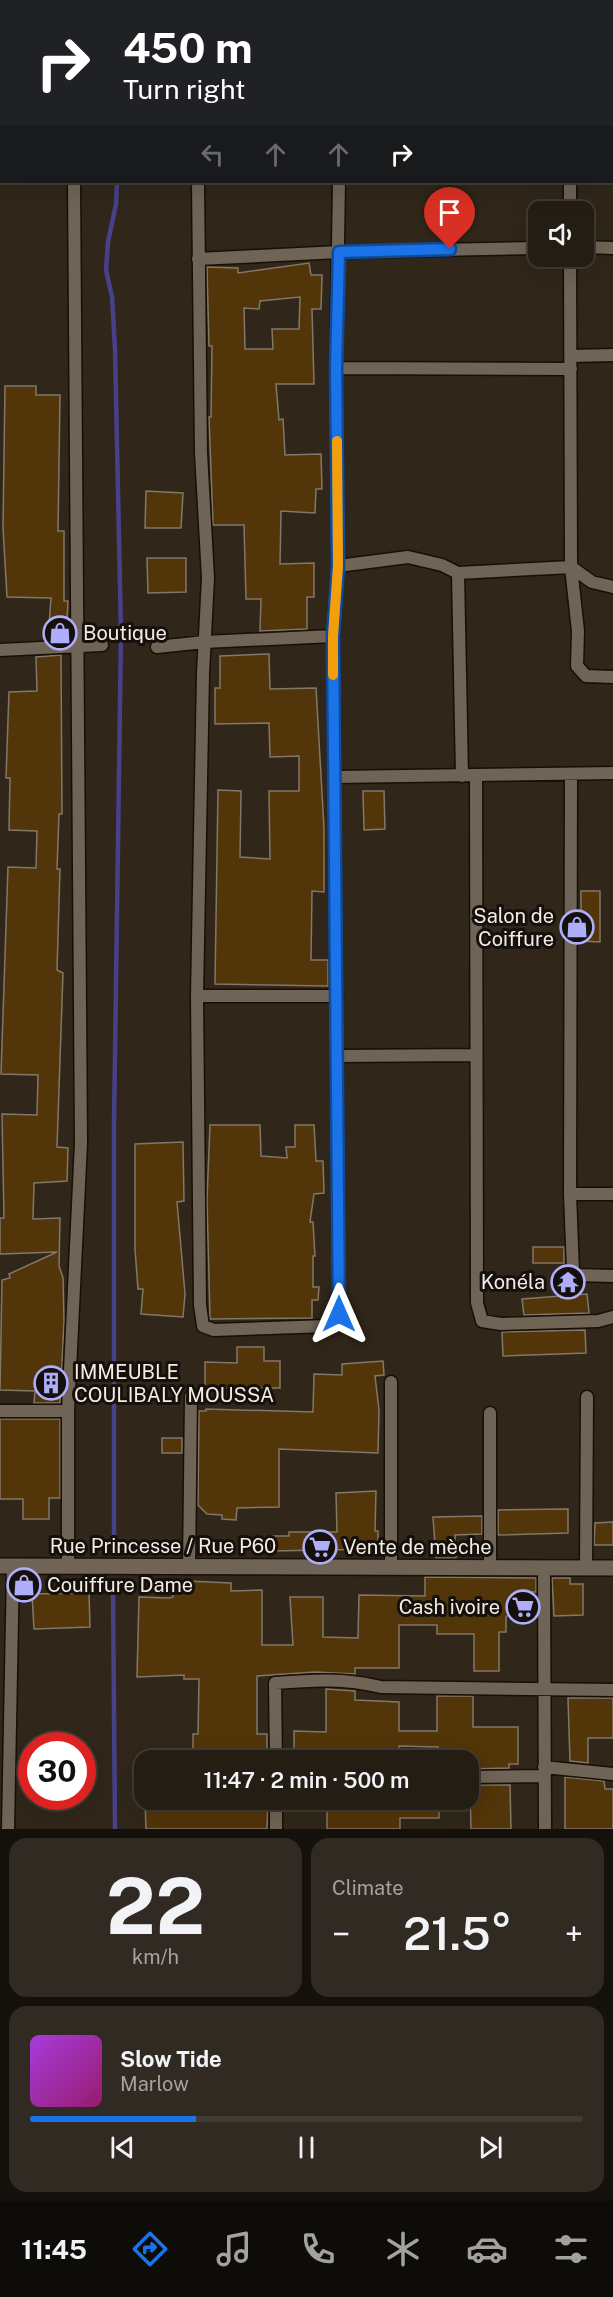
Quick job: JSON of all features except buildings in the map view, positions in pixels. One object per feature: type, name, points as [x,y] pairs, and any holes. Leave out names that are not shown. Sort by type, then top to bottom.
[{"type":"street","points":[[68,1567],[68,1411],[81,1143],[74,183]]},
{"type":"street","points":[[198,183],[201,453],[208,578],[204,642],[197,996],[200,1317],[203,1326],[214,1330],[328,1326],[335,1323],[339,1314],[333,636],[338,566],[336,368],[339,183]]},
{"type":"street","points":[[570,183],[570,201]]},
{"type":"street","points":[[594,247],[613,248]]},
{"type":"street","points":[[198,259],[339,252],[528,248]]},
{"type":"street","points":[[570,267],[571,567],[578,631],[577,666],[586,676],[613,677]]},
{"type":"street","points":[[570,356],[613,355]]},
{"type":"street","points":[[336,368],[571,369]]},
{"type":"street","points":[[338,566],[408,557],[458,573],[571,567],[592,582],[613,587]]},
{"type":"street","points":[[458,573],[462,776]]},
{"type":"street","points":[[157,647],[204,642],[333,636]]},
{"type":"street","points":[[0,650],[102,645]]},
{"type":"street","points":[[335,777],[613,773]]},
{"type":"street","points":[[571,774],[570,1194],[573,1271],[576,1275],[613,1276]]},
{"type":"street","points":[[476,776],[477,1303],[482,1321],[501,1324],[598,1321],[613,1317]]},
{"type":"street","points":[[197,996],[337,996]]},
{"type":"street","points":[[338,1056],[476,1055]]},
{"type":"street","points":[[570,1194],[613,1194]]},
{"type":"street","points":[[391,1382],[391,1568]]},
{"type":"street","points":[[189,1568],[191,1396]]},
{"type":"street","points":[[586,1569],[587,1397]]},
{"type":"street","points":[[0,1411],[68,1411]]},
{"type":"street","points":[[490,1413],[490,1568]]},
{"type":"street","points":[[6,1567],[4,1800],[8,1829]]},
{"type":"street","name":"Rue Princesse / Rue P60","points":[[6,1567],[613,1568]]},
{"type":"street","points":[[544,1568],[545,1829]]},
{"type":"street","points":[[276,1750],[275,1683],[316,1679],[356,1681],[381,1687],[613,1690]]},
{"type":"street","points":[[479,1775],[544,1772],[613,1774]]},
{"type":"street","points":[[276,1810],[276,1829]]},
{"type":"waterway","points":[[114,1546],[114,1124],[121,633],[115,349],[112,297],[106,270],[117,183]]},
{"type":"waterway","points":[[113,1591],[115,1829]]},
{"type":"slow traffic","points":[[333,675],[338,566],[337,441]]},
{"type":"place","name":"Boutique","points":[[60,633]]},
{"type":"place","name":"Salon de Coiffure","points":[[577,927]]},
{"type":"place","name":"Konéla","points":[[568,1282]]},
{"type":"place","name":"IMMEUBLE COULIBALY MOUSSA","points":[[51,1383]]},
{"type":"place","name":"Vente de mèche","points":[[320,1547]]},
{"type":"place","name":"Couiffure Dame","points":[[24,1585]]},
{"type":"place","name":"Cash ivoire","points":[[523,1607]]},
{"type":"route","points":[[339,1314],[333,636],[338,566],[336,368],[339,252],[450,249]]}]
